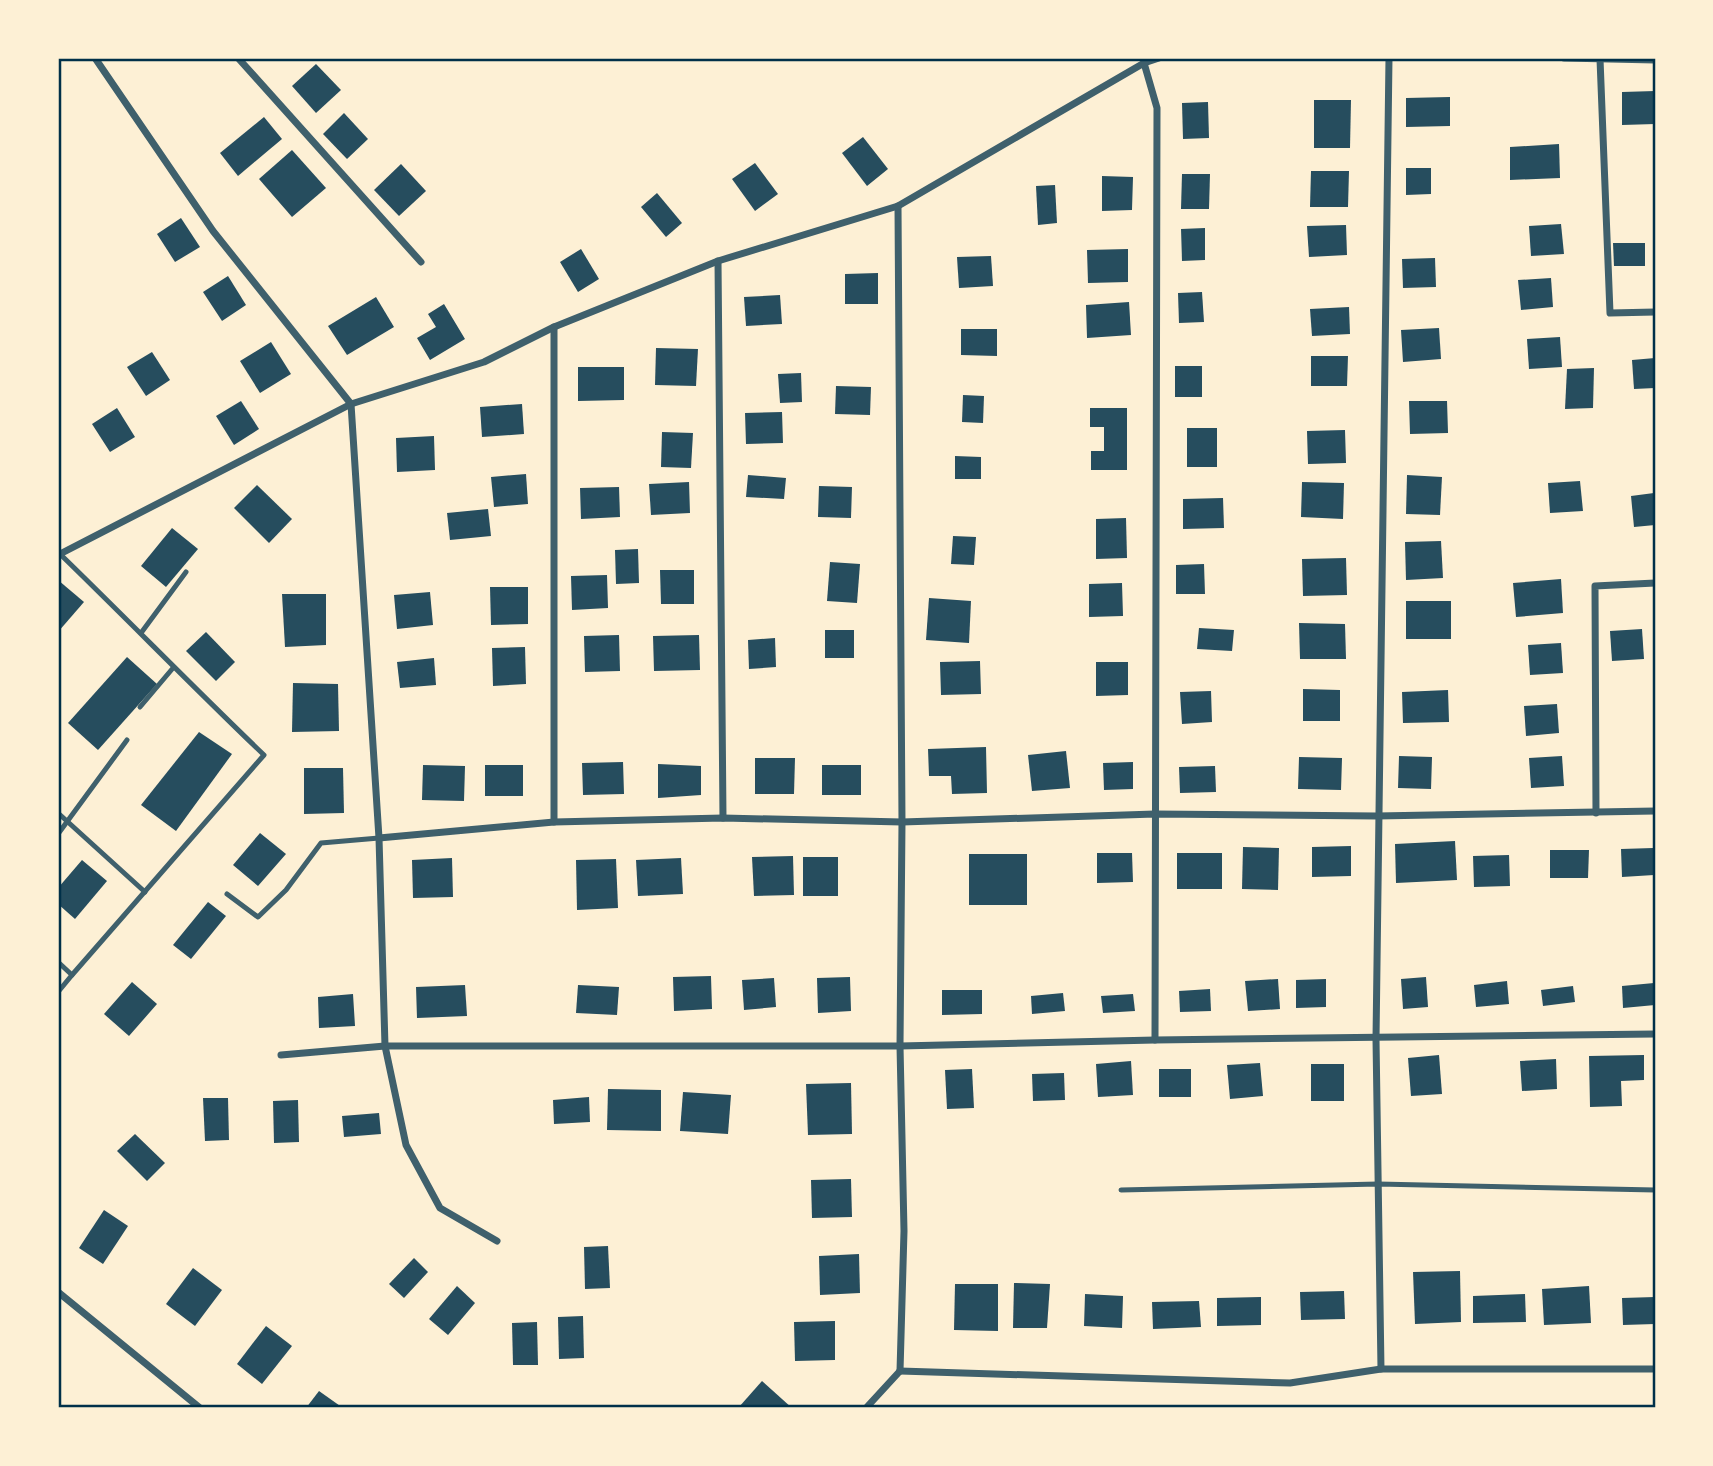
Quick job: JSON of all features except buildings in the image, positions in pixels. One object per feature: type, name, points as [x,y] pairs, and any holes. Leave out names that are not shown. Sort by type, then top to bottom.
[{"type":"street","points":[[95,58],[213,231],[351,404],[379,838],[385,1046],[406,1145],[440,1208],[497,1241]]},
{"type":"street","points":[[239,58],[421,262]]},
{"type":"street","points":[[59,555],[351,404],[484,362],[554,327],[718,261],[898,206],[1144,60],[1159,58]]},
{"type":"street","points":[[1381,1368],[1376,1039],[1377,816],[1389,58]]},
{"type":"street","points":[[1564,58],[1655,60]]},
{"type":"street","points":[[1600,59],[1610,313],[1655,312]]},
{"type":"street","points":[[1144,60],[1157,108],[1155,1040]]},
{"type":"street","points":[[866,1408],[900,1371],[904,1231],[900,1046],[902,822],[898,206]]},
{"type":"street","points":[[718,261],[723,818]]},
{"type":"street","points":[[554,327],[554,821]]},
{"type":"street","points":[[1596,813],[1595,586],[1655,583]]},
{"type":"street","points":[[379,838],[554,821],[723,818],[902,822],[1155,814],[1377,816],[1655,811]]},
{"type":"street","points":[[281,1055],[385,1046],[900,1046],[1655,1034]]},
{"type":"street","points":[[58,1292],[200,1408]]},
{"type":"street","points":[[900,1371],[1290,1383],[1381,1368],[1655,1369]]},
{"type":"lane","points":[[58,992],[264,755],[59,555]]},
{"type":"lane","points":[[141,633],[186,572]]},
{"type":"lane","points":[[140,707],[173,668]]},
{"type":"lane","points":[[58,834],[127,740]]},
{"type":"lane","points":[[58,813],[145,892]]},
{"type":"lane","points":[[227,894],[258,917],[286,890],[321,843],[379,838]]},
{"type":"lane","points":[[58,962],[72,975]]},
{"type":"lane","points":[[1121,1190],[1378,1184],[1655,1190]]}]
